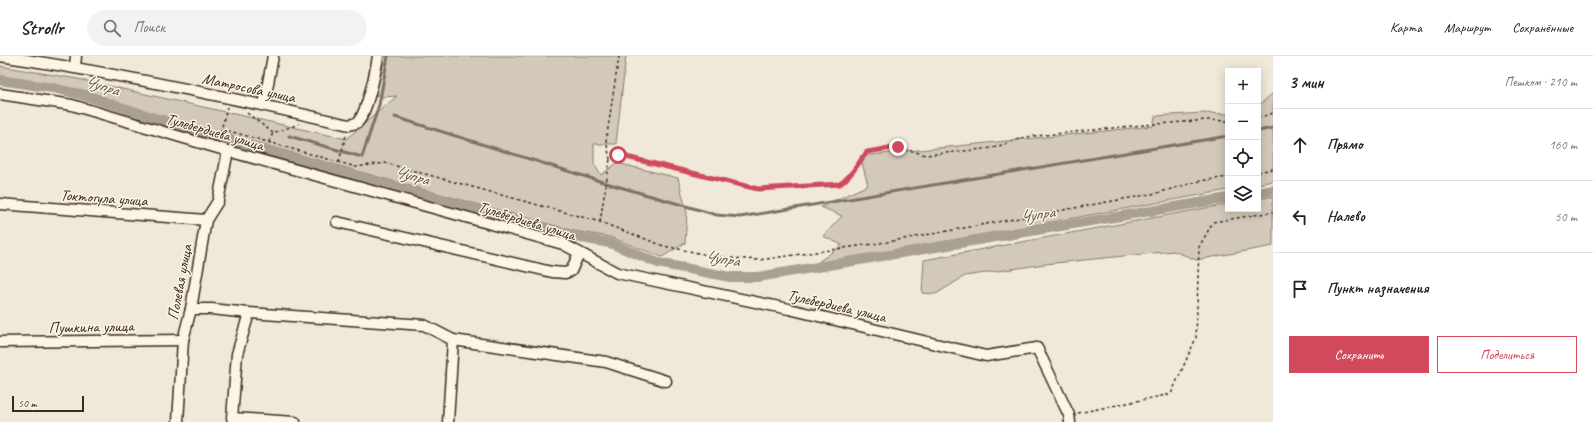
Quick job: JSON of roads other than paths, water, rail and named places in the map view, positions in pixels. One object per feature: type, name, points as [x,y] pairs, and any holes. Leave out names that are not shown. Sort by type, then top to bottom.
[{"type":"street","name":"Матросова улица","points":[[0,56],[75,67],[264,105],[349,125],[357,123],[362,116],[376,74],[378,56]]},
{"type":"street","points":[[75,67],[76,56]]},
{"type":"street","points":[[264,105],[273,56]]},
{"type":"street","name":"Тулебердиева улица","points":[[0,94],[72,105],[228,151],[562,244],[617,273],[789,309],[986,356],[1037,348],[1070,418]]},
{"type":"street","name":"Полевая улица","points":[[178,422],[183,340],[191,308],[206,220],[218,201],[228,151]]},
{"type":"street","name":"Токтогула улица","points":[[0,204],[206,220]]},
{"type":"street","points":[[337,222],[560,273],[571,271],[579,252]]},
{"type":"street","points":[[191,308],[211,308],[249,313],[424,325],[453,340],[606,362],[666,381]]},
{"type":"street","points":[[249,313],[237,354],[232,418],[295,422]]},
{"type":"street","name":"Пушкина улица","points":[[0,342],[183,340]]},
{"type":"street","points":[[448,422],[453,340]]},
{"type":"waterway","points":[[289,136],[362,157],[379,105],[388,56]]},
{"type":"waterway","name":"Чупра","points":[[0,80],[53,88],[82,95],[216,137]]},
{"type":"waterway","points":[[395,117],[606,183],[717,215],[740,217],[1225,136]]},
{"type":"waterway","points":[[1261,130],[1273,128]]},
{"type":"waterway","name":"Чупра","points":[[223,139],[576,237],[610,243],[658,263],[730,277],[758,277],[1225,199]]},
{"type":"waterway","name":"Чупра","points":[[1261,192],[1273,190]]}]
